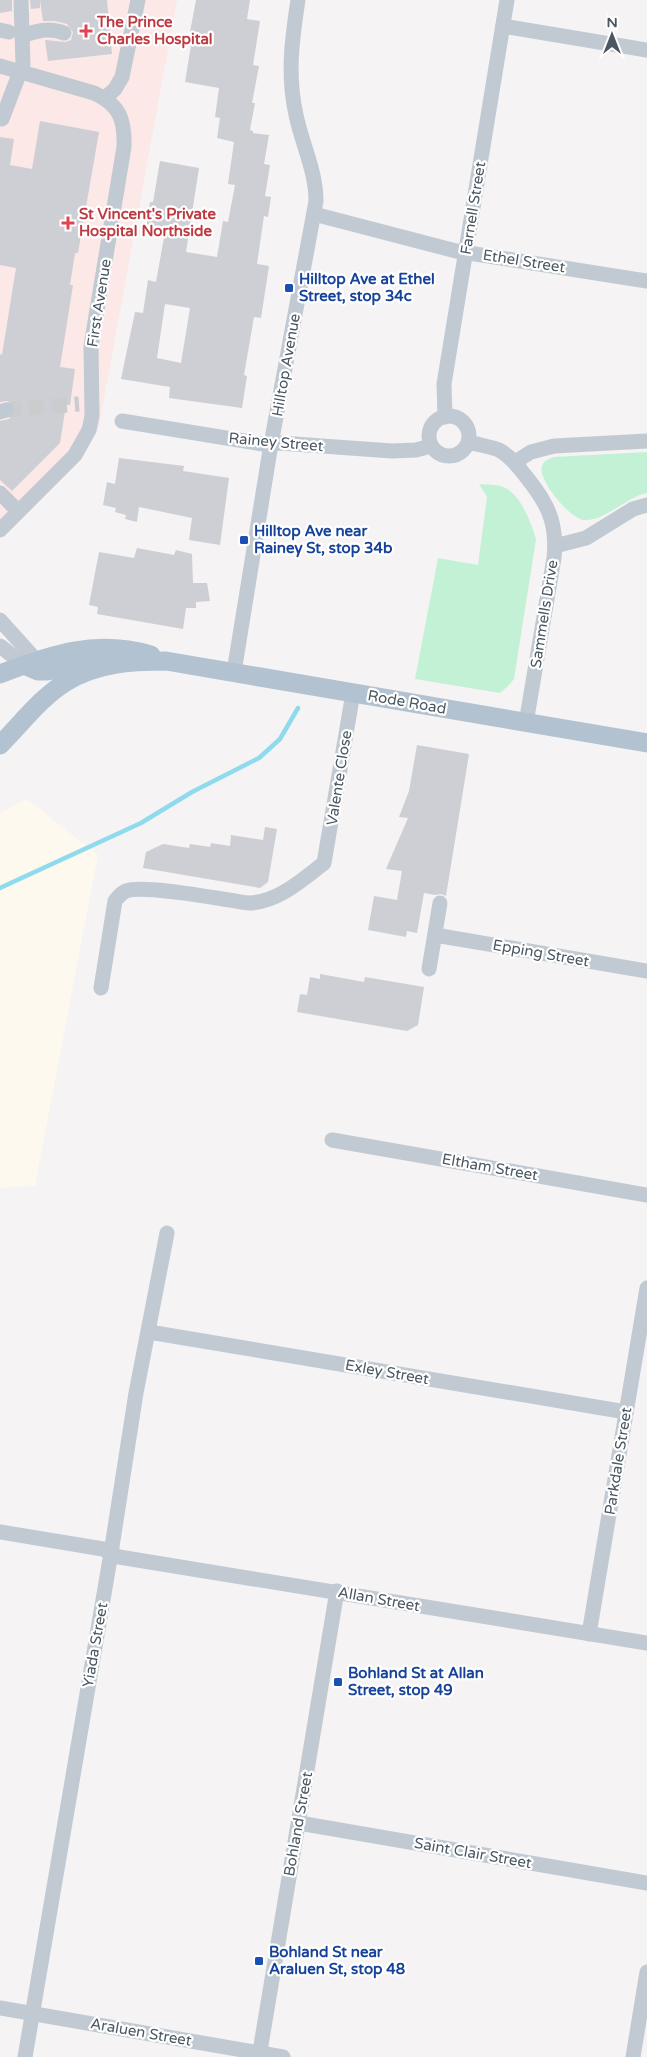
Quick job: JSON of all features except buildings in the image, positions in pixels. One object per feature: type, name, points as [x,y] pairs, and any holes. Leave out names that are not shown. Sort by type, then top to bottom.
[{"type":"main road","name":"Rode Road","points":[[0,674],[81,649],[108,648],[138,651],[166,661],[647,743]]},
{"type":"main road","name":"Rode Road","points":[[0,745],[49,694],[64,683],[88,671],[119,663],[166,661]]},
{"type":"main road","points":[[32,665],[46,671],[82,664],[119,663]]},
{"type":"main road","points":[[20,725],[36,694],[32,665]]},
{"type":"street","points":[[2,119],[23,64],[10,33],[20,0]]},
{"type":"street","points":[[0,66],[94,93],[105,98],[115,89],[122,77],[138,0]]},
{"type":"street","name":"Hilltop Avenue","points":[[234,672],[272,444],[314,214],[315,184],[296,117],[290,73],[298,0]]},
{"type":"street","name":"Farnell Street","points":[[445,417],[444,384],[507,0]]},
{"type":"street","points":[[503,26],[647,50]]},
{"type":"street","name":"First Avenue","points":[[0,530],[76,455],[89,430],[92,416],[85,403],[90,346],[124,147],[124,129],[120,116],[114,106],[105,98]]},
{"type":"street","name":"Ethel Street","points":[[314,214],[466,252],[647,281]]},
{"type":"street","points":[[452,416],[464,423],[468,428],[469,442],[461,453],[455,456],[441,455],[431,446],[429,434],[431,428],[434,423],[445,417],[452,416]]},
{"type":"street","name":"Rainey Street","points":[[122,421],[263,444],[280,443],[392,451],[416,450],[431,446]]},
{"type":"street","points":[[515,462],[531,452],[554,446],[647,441]]},
{"type":"street","points":[[469,442],[500,451],[515,462],[546,505],[553,523],[555,546]]},
{"type":"street","points":[[0,493],[18,511]]},
{"type":"street","name":"Sammells Drive","points":[[526,723],[555,546],[586,538],[633,509],[647,505]]},
{"type":"street","points":[[0,620],[32,665]]},
{"type":"street","points":[[0,646],[32,665]]},
{"type":"street","name":"Valente Close","points":[[101,988],[115,901],[126,891],[145,889],[258,903],[279,895],[324,862],[353,693]]},
{"type":"street","points":[[429,969],[440,903]]},
{"type":"street","name":"Epping Street","points":[[435,935],[647,971]]},
{"type":"street","name":"Eltham Street","points":[[332,1140],[647,1195]]},
{"type":"street","name":"Yiada Street","points":[[25,2057],[111,1553],[136,1393],[167,1233]]},
{"type":"street","name":"Parkdale Street","points":[[589,1634],[647,1288]]},
{"type":"street","name":"Exley Street","points":[[149,1332],[626,1412]]},
{"type":"street","name":"Allan Street","points":[[0,1532],[103,1549],[119,1557],[647,1643]]},
{"type":"street","name":"Bohland Street","points":[[259,2055],[337,1592]]},
{"type":"street","name":"Saint Clair Street","points":[[299,1823],[647,1883]]},
{"type":"street","points":[[633,2057],[647,1972]]},
{"type":"street","name":"Araluen Street","points":[[0,2008],[259,2055],[283,2057]]},
{"type":"shaded area","name":"St Vincent's Private Hospital Northside","points":[[0,0],[177,0],[98,431],[0,536]]},
{"type":"shaded area","points":[[27,799],[98,855],[35,1186],[0,1188],[0,813]]},
{"type":"green space","points":[[647,452],[647,493],[639,495],[592,520],[578,518],[563,506],[549,489],[542,472],[544,462],[554,457]]},
{"type":"green space","points":[[479,484],[500,486],[515,496],[524,510],[536,539],[514,679],[500,693],[415,679],[438,558],[478,565],[487,497]]},
{"type":"waterway","points":[[0,888],[141,823],[192,792],[259,758],[280,739],[298,708]]},
{"type":"tunnel","points":[[6,410],[79,404]]},
{"type":"place","name":"The Prince Charles Hospital","points":[[86,31]]},
{"type":"place","name":"St Vincent's Private Hospital Northside","points":[[68,223]]},
{"type":"place","name":"Hilltop Ave at Ethel Street, stop 34c","points":[[289,288]]},
{"type":"place","name":"Hilltop Ave near Rainey St, stop 34b","points":[[244,540]]},
{"type":"place","name":"Bohland St at Allan Street, stop 49","points":[[338,1682]]},
{"type":"place","name":"Bohland St near Araluen St, stop 48","points":[[259,1961]]}]
